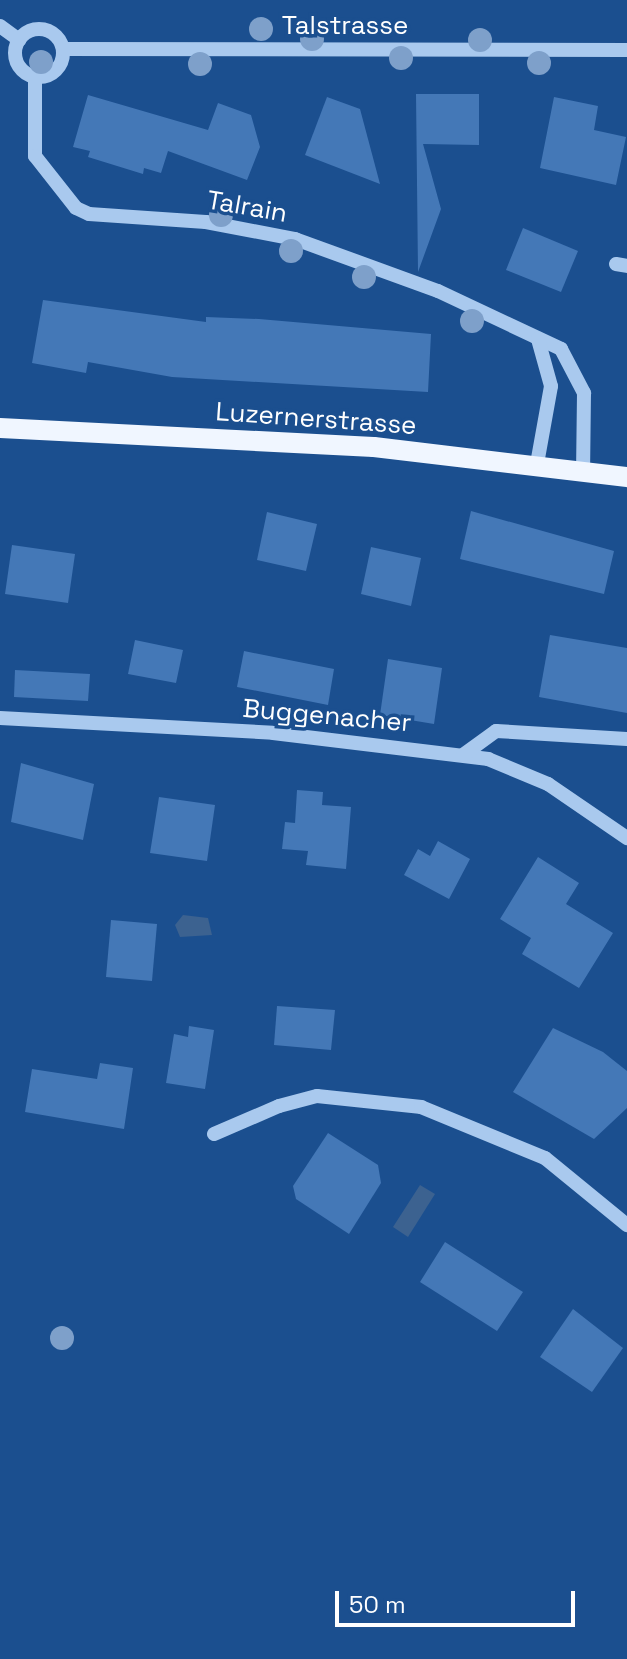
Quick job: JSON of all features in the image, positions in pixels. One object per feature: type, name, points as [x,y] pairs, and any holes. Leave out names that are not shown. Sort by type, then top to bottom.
[{"type":"main road","name":"Luzernerstrasse","points":[[0,428],[257,439],[537,464],[627,477]]},
{"type":"street","points":[[0,26],[19,40]]},
{"type":"street","points":[[40,29],[55,35],[63,49],[52,73],[35,77],[17,62],[19,40],[40,29]]},
{"type":"street","name":"Talstrasse","points":[[63,49],[627,50]]},
{"type":"street","name":"Talrain","points":[[35,77],[35,156],[76,208],[89,214],[206,222],[295,239],[438,291],[561,349],[580,378],[587,427],[583,470]]},
{"type":"street","points":[[537,464],[551,386],[538,339]]},
{"type":"street","name":"Buggenacher","points":[[0,718],[273,733],[463,755],[548,784],[627,838]]},
{"type":"street","points":[[463,755],[496,731],[627,739]]},
{"type":"street","points":[[214,1134],[279,1106],[317,1096],[421,1107],[545,1158],[627,1225]]},
{"type":"water","points":[[183,915],[208,918],[212,935],[180,937],[175,925]]},
{"type":"water","points":[[420,1185],[435,1194],[408,1237],[393,1227]]},
{"type":"building","points":[[416,94],[479,94],[479,145],[423,144],[441,209],[418,272]]},
{"type":"building","points":[[88,95],[208,130],[218,103],[251,115],[260,147],[247,180],[168,151],[161,173],[144,168],[143,174],[88,157],[90,151],[73,147]]},
{"type":"building","points":[[327,97],[360,109],[380,184],[305,155]]},
{"type":"building","points":[[554,97],[598,106],[594,130],[626,137],[616,185],[540,168]]},
{"type":"building","points":[[523,228],[578,251],[561,292],[506,270]]},
{"type":"building","points":[[43,300],[206,322],[206,317],[259,319],[431,334],[428,392],[172,377],[88,362],[86,373],[32,363]]},
{"type":"building","points":[[471,511],[614,551],[604,594],[460,559]]},
{"type":"building","points":[[267,512],[317,524],[306,571],[257,560]]},
{"type":"building","points":[[12,545],[75,554],[68,603],[5,594]]},
{"type":"building","points":[[371,547],[421,558],[411,606],[361,594]]},
{"type":"building","points":[[550,635],[627,648],[627,713],[539,697]]},
{"type":"building","points":[[135,640],[183,650],[176,683],[128,674]]},
{"type":"building","points":[[244,651],[334,669],[328,705],[237,687]]},
{"type":"building","points":[[388,659],[442,668],[434,724],[380,715]]},
{"type":"building","points":[[15,670],[90,674],[88,701],[14,697]]},
{"type":"building","points":[[21,763],[94,784],[83,840],[11,822]]},
{"type":"building","points":[[297,790],[323,792],[322,805],[351,807],[346,869],[306,865],[308,851],[282,849],[285,822],[295,823]]},
{"type":"building","points":[[159,797],[215,805],[207,861],[150,853]]},
{"type":"building","points":[[438,841],[470,859],[449,899],[404,875],[418,849],[430,856]]},
{"type":"building","points":[[538,857],[579,883],[566,904],[613,933],[579,988],[522,954],[531,938],[500,919]]},
{"type":"building","points":[[111,920],[157,924],[152,981],[106,977]]},
{"type":"building","points":[[277,1006],[335,1010],[331,1050],[274,1045]]},
{"type":"building","points":[[189,1026],[214,1030],[205,1089],[166,1083],[174,1034],[188,1037]]},
{"type":"building","points":[[553,1028],[603,1052],[627,1071],[627,1108],[594,1139],[513,1092]]},
{"type":"building","points":[[100,1063],[133,1068],[124,1129],[25,1112],[32,1069],[97,1079]]},
{"type":"building","points":[[328,1133],[378,1165],[381,1183],[349,1234],[296,1199],[293,1186]]},
{"type":"building","points":[[445,1242],[523,1292],[497,1331],[420,1282]]},
{"type":"building","points":[[573,1309],[623,1348],[592,1392],[540,1357]]}]
